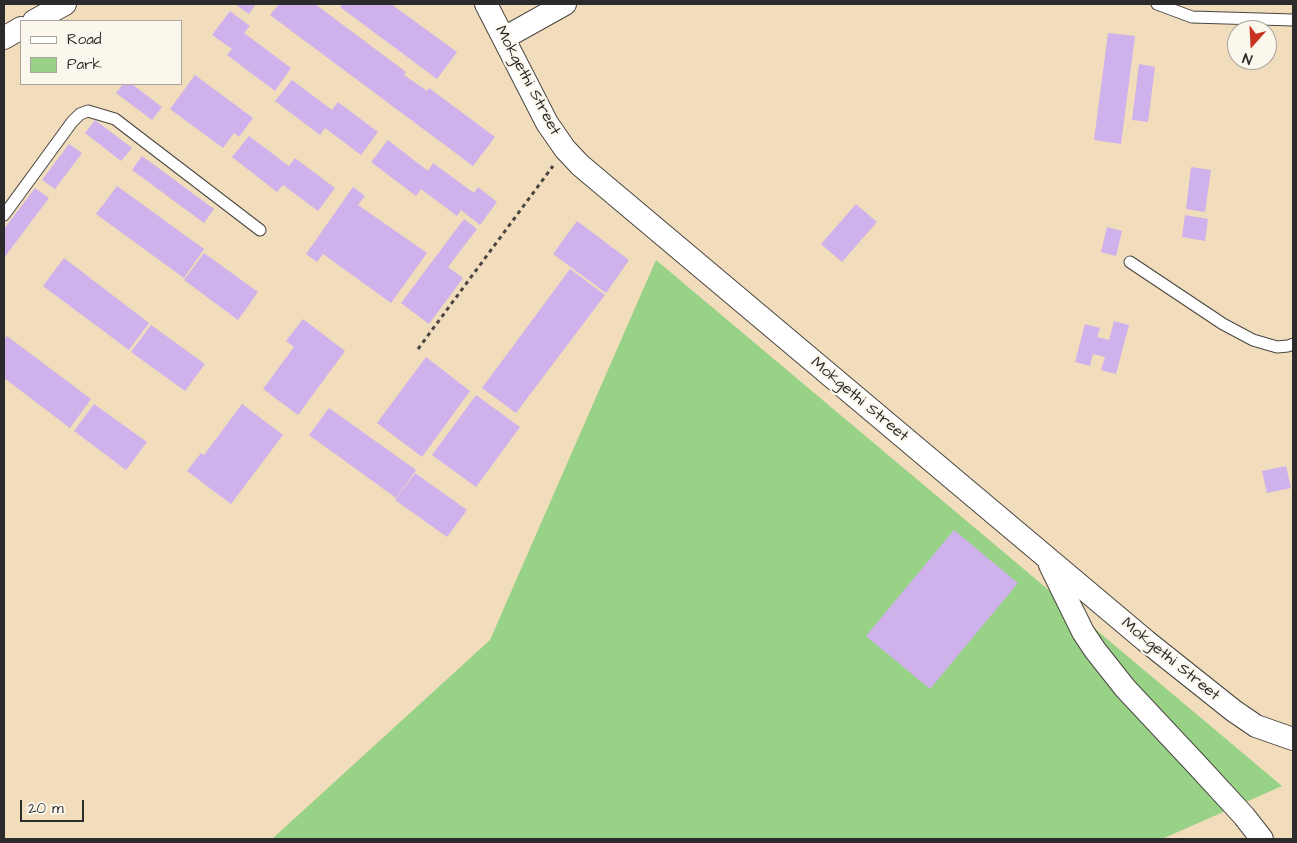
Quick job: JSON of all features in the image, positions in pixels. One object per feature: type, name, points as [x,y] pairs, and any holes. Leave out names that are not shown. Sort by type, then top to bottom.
[{"type":"street","points":[[36,20],[65,4]]},
{"type":"street","name":"Mokgethi Street","points":[[486,4],[547,123],[565,149],[580,165],[1047,558],[1234,711],[1256,726],[1293,739]]},
{"type":"street","points":[[504,38],[565,4]]},
{"type":"street","points":[[4,38],[20,29]]},
{"type":"street","points":[[1047,558],[1083,632],[1095,650],[1125,688],[1198,766],[1262,839]]},
{"type":"lane","points":[[1158,4],[1192,17],[1293,20]]},
{"type":"lane","points":[[4,215],[72,122],[80,114],[88,111],[115,119],[260,230]]},
{"type":"lane","points":[[1130,262],[1223,324],[1253,340],[1277,347],[1293,344]]},
{"type":"path","points":[[418,349],[565,149]]},
{"type":"green space","points":[[656,260],[1282,786],[1162,839],[272,839],[490,640]]},
{"type":"building","points":[[235,4],[256,4],[249,14]]},
{"type":"building","points":[[279,4],[315,4],[406,72],[404,75],[427,91],[429,88],[495,137],[473,166],[270,15]]},
{"type":"building","points":[[342,4],[391,4],[457,52],[437,79],[340,7]]},
{"type":"building","points":[[230,11],[250,26],[244,33],[291,68],[275,91],[227,55],[232,49],[212,35]]},
{"type":"building","points":[[1108,33],[1135,36],[1121,144],[1094,140]]},
{"type":"building","points":[[1139,64],[1155,67],[1148,122],[1132,120]]},
{"type":"building","points":[[195,75],[253,118],[239,137],[234,133],[223,148],[170,109]]},
{"type":"building","points":[[292,80],[332,110],[338,102],[378,132],[361,155],[325,128],[320,135],[275,101]]},
{"type":"building","points":[[122,85],[133,85],[162,107],[152,120],[116,93]]},
{"type":"building","points":[[95,120],[132,148],[121,161],[85,133]]},
{"type":"building","points":[[249,136],[289,166],[295,158],[335,188],[318,211],[283,185],[277,192],[232,157]]},
{"type":"building","points":[[388,140],[428,171],[433,163],[474,193],[478,187],[497,202],[480,225],[461,210],[457,216],[421,189],[416,196],[371,162]]},
{"type":"building","points":[[69,144],[82,153],[55,189],[42,180]]},
{"type":"building","points":[[142,156],[214,209],[204,223],[132,170]]},
{"type":"building","points":[[1191,167],[1211,170],[1205,212],[1186,209]]},
{"type":"building","points":[[117,186],[204,249],[184,278],[96,214]]},
{"type":"building","points":[[353,187],[365,196],[358,205],[427,253],[391,303],[323,254],[317,262],[306,254]]},
{"type":"building","points":[[35,188],[49,198],[4,258],[4,229]]},
{"type":"building","points":[[856,204],[877,222],[842,262],[821,244]]},
{"type":"building","points":[[1185,215],[1208,219],[1205,241],[1182,237]]},
{"type":"building","points":[[464,219],[477,229],[448,267],[463,278],[429,324],[401,303]]},
{"type":"building","points":[[577,221],[629,260],[606,293],[553,254]]},
{"type":"building","points":[[1107,227],[1122,231],[1116,256],[1101,252]]},
{"type":"building","points":[[204,253],[258,292],[238,320],[184,280]]},
{"type":"building","points":[[64,258],[149,323],[129,350],[43,286]]},
{"type":"building","points":[[570,269],[605,295],[516,413],[482,388]]},
{"type":"building","points":[[303,319],[345,351],[298,415],[263,389],[294,347],[286,341]]},
{"type":"building","points":[[1114,321],[1129,325],[1116,374],[1101,370],[1105,357],[1093,354],[1090,366],[1075,362],[1085,324],[1100,328],[1097,337],[1109,340]]},
{"type":"building","points":[[151,325],[205,364],[185,391],[131,352]]},
{"type":"building","points":[[7,336],[91,399],[70,428],[4,378],[4,340]]},
{"type":"building","points":[[426,357],[470,391],[422,457],[377,423]]},
{"type":"building","points":[[476,395],[520,427],[476,487],[432,455]]},
{"type":"building","points":[[94,404],[147,442],[126,470],[74,431]]},
{"type":"building","points":[[242,404],[283,435],[231,504],[187,471],[201,453],[204,455]]},
{"type":"building","points":[[329,408],[416,470],[396,498],[309,435]]},
{"type":"building","points":[[1286,466],[1291,488],[1267,493],[1262,471]]},
{"type":"building","points":[[415,473],[467,510],[447,537],[395,500]]},
{"type":"building","points":[[954,530],[1018,583],[930,689],[866,636]]}]
